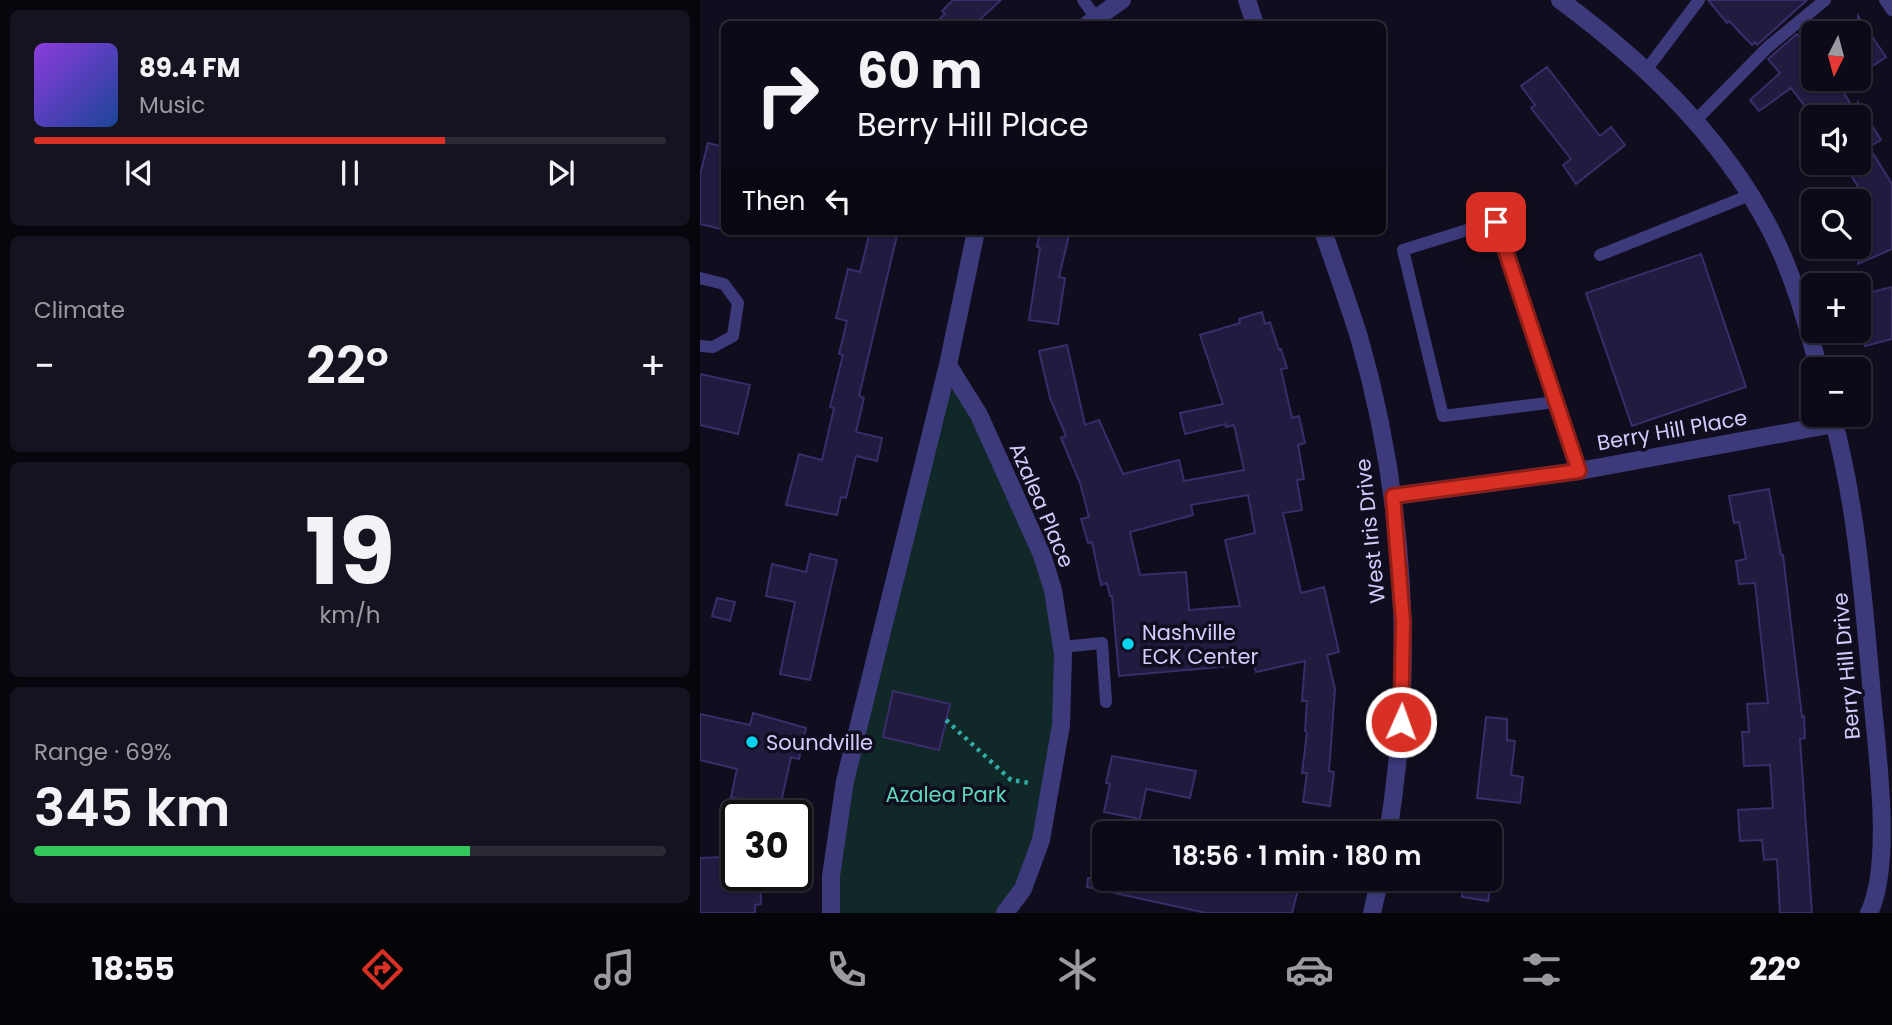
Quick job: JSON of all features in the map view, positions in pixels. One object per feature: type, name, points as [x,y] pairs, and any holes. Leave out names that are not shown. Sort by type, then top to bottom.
[{"type":"street","points":[[1092,21],[1122,0]]},
{"type":"street","points":[[1247,0],[1254,21]]},
{"type":"street","points":[[1560,0],[1647,69],[1695,121],[1750,195],[1770,229],[1797,292],[1816,357]]},
{"type":"street","points":[[831,913],[831,876],[845,780],[948,365],[975,235]]},
{"type":"street","name":"West Iris Drive","points":[[1324,235],[1359,338],[1393,496],[1403,622],[1398,775],[1390,821]]},
{"type":"street","name":"Azalea Place","points":[[948,365],[979,415],[1042,555],[1053,590],[1062,648],[1064,692],[1061,725],[1041,840],[1023,889],[1005,913]]},
{"type":"street","name":"Berry Hill Place","points":[[1393,496],[1579,471],[1801,426]]},
{"type":"street","name":"Berry Hill Drive","points":[[1835,427],[1855,531],[1863,589],[1876,750],[1881,873],[1869,913]]},
{"type":"street","points":[[1372,913],[1377,891]]},
{"type":"lane","points":[[1083,0],[1092,21]]},
{"type":"lane","points":[[1647,69],[1699,0]]},
{"type":"lane","points":[[1695,121],[1769,47],[1825,0]]},
{"type":"lane","points":[[1885,0],[1892,10]]},
{"type":"lane","points":[[1600,256],[1750,195]]},
{"type":"lane","points":[[1555,402],[1443,416],[1403,250],[1496,222],[1579,471]]},
{"type":"lane","points":[[700,278],[724,284],[737,303],[733,336],[713,347],[700,346]]},
{"type":"lane","points":[[1062,648],[1102,643],[1106,702]]},
{"type":"path","points":[[946,720],[1011,780],[1038,784]]},
{"type":"green space","name":"Azalea Park","points":[[948,365],[1010,485],[1059,625],[1048,807],[1005,913],[831,913],[831,876]]},
{"type":"building","points":[[953,0],[1001,0],[978,21],[937,21],[945,14],[942,11]]},
{"type":"building","points":[[1708,0],[1807,0],[1757,45],[1755,42],[1752,45],[1729,21],[1727,23]]},
{"type":"building","points":[[1797,34],[1801,39],[1801,91],[1843,91],[1851,105],[1804,105],[1791,88],[1759,111],[1750,100],[1780,73],[1768,59]]},
{"type":"building","points":[[1871,35],[1886,57],[1871,67]]},
{"type":"building","points":[[1547,67],[1600,136],[1611,127],[1625,145],[1576,184],[1563,165],[1571,159],[1531,108],[1535,105],[1521,86]]},
{"type":"building","points":[[1871,124],[1881,140],[1871,146]]},
{"type":"building","points":[[708,143],[721,146],[721,229],[700,224],[700,175]]},
{"type":"building","points":[[1871,150],[1892,184],[1892,249],[1871,258],[1871,189],[1858,187],[1851,175],[1871,175]]},
{"type":"building","points":[[869,235],[897,235],[859,396],[864,398],[856,432],[882,438],[877,461],[856,456],[846,498],[841,497],[837,515],[786,505],[799,454],[822,460],[834,408],[830,407],[843,355],[839,354],[847,321],[836,318],[848,269],[860,272]]},
{"type":"building","points":[[1039,235],[1069,235],[1059,277],[1065,278],[1058,324],[1029,320],[1040,248],[1037,247]]},
{"type":"building","points":[[1701,254],[1746,387],[1632,426],[1586,293]]},
{"type":"building","points":[[1892,287],[1892,339],[1865,346],[1864,343],[1871,343],[1871,292]]},
{"type":"building","points":[[1262,312],[1265,324],[1270,322],[1287,368],[1281,369],[1292,418],[1299,416],[1305,443],[1298,445],[1304,479],[1297,480],[1302,510],[1283,513],[1301,593],[1324,587],[1339,652],[1327,655],[1335,689],[1329,771],[1334,772],[1330,806],[1303,802],[1307,773],[1302,773],[1307,732],[1307,701],[1302,701],[1305,661],[1256,672],[1254,664],[1119,676],[1112,596],[1107,583],[1101,585],[1092,542],[1088,543],[1081,519],[1089,517],[1080,483],[1061,438],[1066,436],[1050,398],[1039,351],[1067,345],[1085,425],[1099,420],[1123,474],[1179,460],[1184,481],[1244,470],[1234,425],[1226,427],[1225,424],[1185,434],[1180,413],[1223,404],[1200,335],[1240,323],[1239,319]],"holes":[[[1248,495],[1255,533],[1225,540],[1240,606],[1189,610],[1186,572],[1140,575],[1130,532],[1193,515],[1191,505]]]},
{"type":"building","points":[[700,374],[750,385],[738,434],[700,425]]},
{"type":"building","points":[[1769,489],[1783,555],[1802,717],[1804,716],[1805,738],[1800,739],[1812,913],[1780,913],[1777,859],[1764,860],[1762,840],[1740,841],[1738,810],[1773,808],[1770,765],[1744,766],[1742,732],[1749,732],[1747,704],[1768,703],[1755,583],[1739,584],[1736,561],[1746,559],[1739,522],[1734,523],[1729,496]]},
{"type":"building","points":[[810,554],[837,560],[810,680],[780,674],[795,602],[766,596],[772,564],[806,572]]},
{"type":"building","points":[[717,598],[735,602],[730,621],[712,616]]},
{"type":"building","points":[[893,691],[950,704],[939,750],[883,737]]},
{"type":"building","name":"Soundville","points":[[753,713],[806,728],[799,759],[791,757],[782,800],[743,800],[731,797],[737,769],[700,760],[700,714],[750,725]]},
{"type":"building","points":[[1486,717],[1507,719],[1507,740],[1515,741],[1511,775],[1523,777],[1520,803],[1477,798]]},
{"type":"building","points":[[1112,756],[1196,771],[1190,798],[1146,789],[1140,819],[1104,812],[1110,784],[1106,783]]},
{"type":"building","points":[[721,857],[721,891],[761,891],[761,904],[755,905],[755,913],[700,913],[700,858]]},
{"type":"building","points":[[1088,878],[1092,878],[1092,888],[1087,887]]},
{"type":"building","points":[[1105,891],[1298,891],[1292,913],[1206,913]]},
{"type":"building","points":[[1463,891],[1490,891],[1488,901],[1462,897]]},
{"type":"place","name":"Nashville ECK Center","points":[[1128,644]]},
{"type":"place","name":"Soundville","points":[[752,742]]},
{"type":"route","points":[[1401,722],[1403,622],[1393,496],[1579,471],[1496,222]]}]
